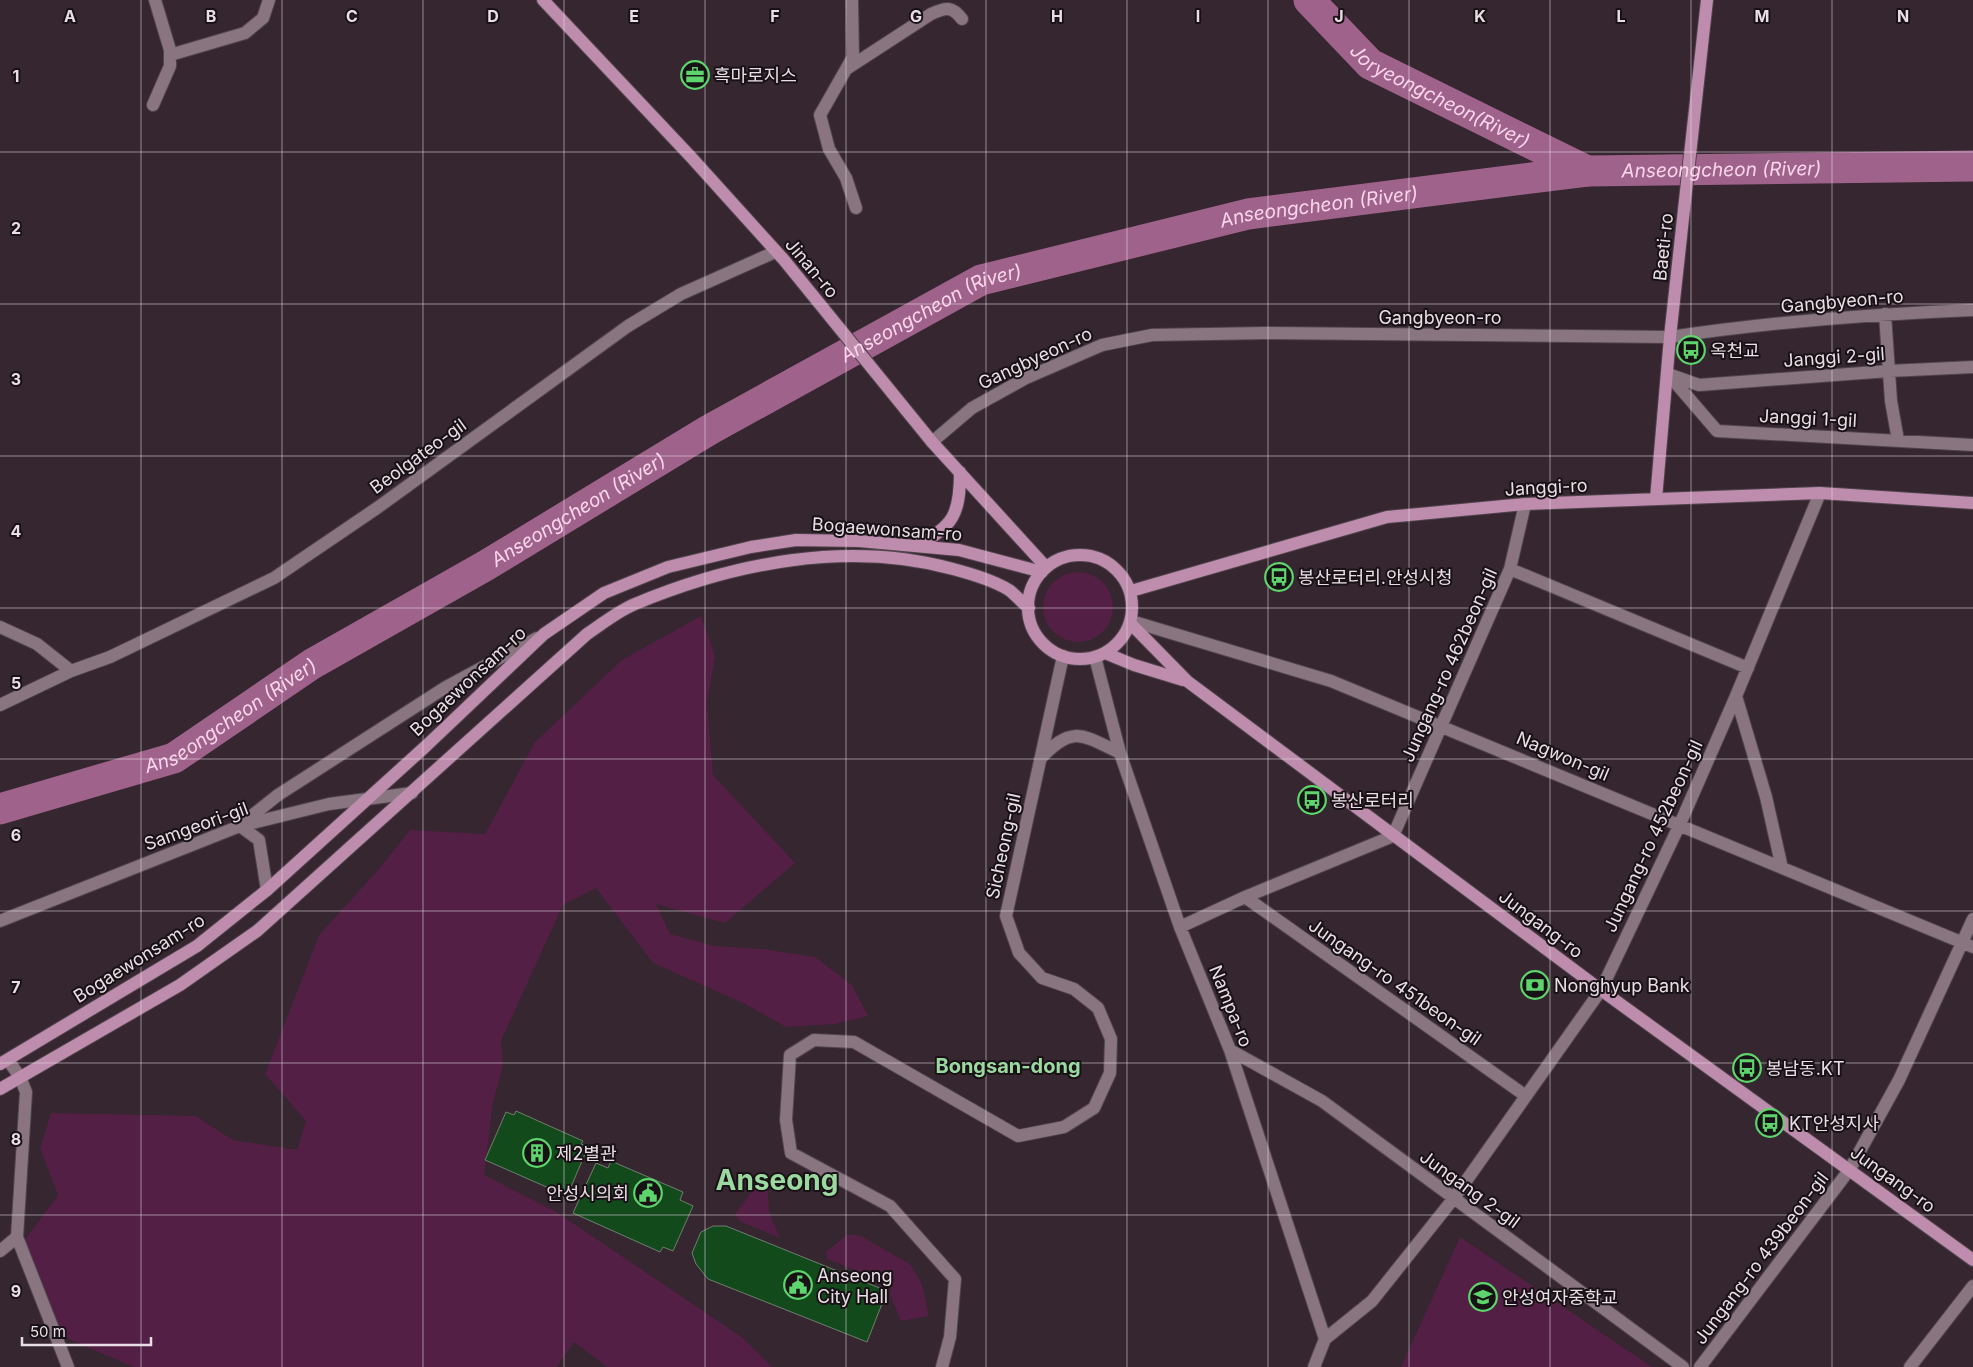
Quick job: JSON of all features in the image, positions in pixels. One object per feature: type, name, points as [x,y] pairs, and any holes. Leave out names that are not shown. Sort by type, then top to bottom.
[{"type":"main road","name":"Jinan-ro","points":[[544,0],[691,157],[780,256],[916,420],[932,442],[1044,569]]},
{"type":"main road","name":"Baeti-ro","points":[[1656,499],[1670,337],[1707,0]]},
{"type":"main road","points":[[916,546],[933,537],[949,523],[960,502],[960,472]]},
{"type":"main road","name":"Janggi-ro","points":[[1131,591],[1386,517],[1525,504],[1820,493],[1973,503]]},
{"type":"main road","name":"Bogaewonsam-ro","points":[[4,1062],[197,946],[266,890],[426,746],[544,634],[604,593],[668,567],[751,547],[796,540],[859,541],[959,550],[1044,569]]},
{"type":"main road","name":"Bogaewonsam-ro","points":[[0,1089],[180,985],[257,931],[587,634],[633,604],[710,577],[769,564],[841,554],[919,560],[973,575],[1010,590],[1028,608]]},
{"type":"main road","points":[[1079,554],[1097,557],[1112,564],[1123,576],[1131,591],[1133,608],[1131,623],[1122,638],[1100,655],[1079,659],[1063,656],[1047,647],[1035,633],[1029,617],[1028,598],[1034,581],[1044,569],[1061,558],[1079,554]]},
{"type":"main road","name":"Jungang-ro","points":[[1131,623],[1187,681],[1601,990],[1973,1260]]},
{"type":"main road","name":"Jungang-ro","points":[[1100,655],[1187,681]]},
{"type":"street","points":[[153,105],[170,66],[170,54],[155,0]]},
{"type":"street","points":[[170,54],[245,33],[263,18],[269,0]]},
{"type":"street","points":[[852,0],[853,57],[820,115],[829,149],[846,178],[856,208]]},
{"type":"street","points":[[846,69],[931,14],[946,8],[955,10],[962,19]]},
{"type":"street","name":"Beolgateo-gil","points":[[0,705],[71,671],[110,657],[274,578],[377,508],[628,326],[681,294],[780,256]]},
{"type":"street","name":"Gangbyeon-ro","points":[[932,442],[972,408],[1026,378],[1102,345],[1152,335],[1670,337],[1724,328],[1885,314],[1973,310]]},
{"type":"street","points":[[1885,314],[1891,401],[1898,440]]},
{"type":"street","name":"Janggi 2-gil","points":[[1668,374],[1699,385],[1889,371],[1973,367]]},
{"type":"street","name":"Janggi 1-gil","points":[[1668,374],[1717,431],[1973,445]]},
{"type":"street","name":"Jungang-ro 452beon-gil","points":[[1601,990],[1680,824],[1748,668],[1820,493]]},
{"type":"street","name":"Jungang-ro 462beon-gil","points":[[1393,836],[1510,569],[1525,504]]},
{"type":"street","points":[[1510,569],[1748,668]]},
{"type":"street","name":"Nagwon-gil","points":[[1131,623],[1331,681],[1442,724],[1782,868],[1968,944]]},
{"type":"street","points":[[0,627],[37,644],[71,671]]},
{"type":"street","points":[[266,890],[259,840],[240,826],[293,785],[446,687],[544,634]]},
{"type":"street","name":"Nampa-ro","points":[[1100,655],[1120,753],[1180,927],[1230,1050],[1325,1339]]},
{"type":"street","name":"Sicheong-gil","points":[[942,1367],[950,1337],[955,1279],[890,1206],[791,1153],[786,1120],[790,1055],[814,1040],[854,1042],[1018,1136],[1064,1127],[1094,1108],[1110,1073],[1111,1039],[1098,1008],[1074,990],[1042,978],[1020,953],[1006,916],[1063,656]]},
{"type":"street","points":[[1736,696],[1766,797],[1782,868]]},
{"type":"street","points":[[1040,760],[1056,742],[1066,737],[1080,736],[1120,753]]},
{"type":"street","name":"Samgeori-gil","points":[[0,921],[240,826],[329,804],[412,793]]},
{"type":"street","points":[[1180,927],[1244,897],[1393,836]]},
{"type":"street","name":"Jungang-ro 451beon-gil","points":[[1244,897],[1526,1096]]},
{"type":"street","name":"Jungang-ro 439beon-gil","points":[[1700,1367],[1850,1170],[1968,944],[1973,919]]},
{"type":"street","points":[[1314,1367],[1325,1339],[1372,1301],[1454,1198],[1601,990]]},
{"type":"street","name":"Jungang 2-gil","points":[[1230,1050],[1322,1101],[1683,1367]]},
{"type":"street","points":[[4,1062],[20,1077],[26,1092],[17,1237],[68,1367]]},
{"type":"street","points":[[0,1251],[17,1237]]},
{"type":"street","points":[[1910,1367],[1973,1286]]},
{"type":"shaded area","points":[[1078,572],[1091,575],[1103,582],[1110,594],[1113,607],[1110,620],[1103,632],[1091,639],[1078,642],[1065,639],[1053,632],[1046,620],[1043,607],[1046,594],[1053,582],[1065,575]]},
{"type":"shaded area","points":[[701,616],[715,656],[707,703],[713,775],[795,863],[725,923],[656,904],[670,934],[714,946],[763,949],[815,957],[852,985],[868,1016],[835,1024],[786,1027],[745,1004],[653,963],[596,888],[563,905],[501,1041],[503,1065],[493,1102],[484,1175],[555,1211],[743,1338],[772,1367],[607,1367],[574,1342],[557,1367],[134,1367],[59,1335],[21,1245],[58,1195],[40,1148],[51,1113],[196,1116],[233,1140],[297,1150],[306,1121],[265,1074],[319,935],[378,870],[410,830],[485,834],[535,742],[622,660]]},
{"type":"shaded area","points":[[757,1185],[768,1190],[769,1212],[780,1238],[739,1221],[735,1214]]},
{"type":"shaded area","points":[[847,1235],[859,1235],[910,1264],[922,1284],[929,1316],[901,1321],[890,1295],[892,1285],[827,1259],[826,1252]]},
{"type":"shaded area","name":"안성여자중학교","points":[[1460,1237],[1652,1367],[1401,1367]]},
{"type":"building","name":"제2별관","points":[[516,1111],[583,1141],[581,1144],[588,1147],[567,1196],[485,1160],[506,1112],[514,1115]]},
{"type":"building","points":[[611,1161],[683,1192],[680,1200],[693,1206],[673,1251],[663,1247],[660,1252],[573,1213],[596,1163],[608,1168]]},
{"type":"building","name":"Anseong City Hall","points":[[713,1226],[726,1226],[887,1291],[867,1342],[708,1279],[696,1264],[692,1253],[701,1232]]},
{"type":"waterway","name":"Joryeongcheon(River)","points":[[1309,0],[1370,64],[1587,171]]},
{"type":"waterway","name":"Anseongcheon (River)","points":[[0,809],[174,758],[312,664],[485,566],[709,430],[981,280],[1248,214],[1587,171],[1973,166]]},
{"type":"place","name":"흑마로지스","points":[[695,75]]},
{"type":"place","name":"옥천교","points":[[1691,350]]},
{"type":"place","name":"봉산로터리.안성시청","points":[[1279,577]]},
{"type":"place","name":"봉산로터리","points":[[1312,800]]},
{"type":"place","name":"Nonghyup Bank","points":[[1535,985]]},
{"type":"place","name":"봉남동.KT","points":[[1747,1068]]},
{"type":"place","name":"KT안성지사","points":[[1770,1123]]},
{"type":"place","name":"제2별관","points":[[537,1153]]},
{"type":"place","name":"안성시의회","points":[[648,1193]]},
{"type":"place","name":"Anseong City Hall","points":[[798,1285]]},
{"type":"place","name":"안성여자중학교","points":[[1483,1297]]},
{"type":"district","name":"Bongsan-dong","points":[[1008,1066]]},
{"type":"district","name":"Anseong","points":[[777,1180]]}]
